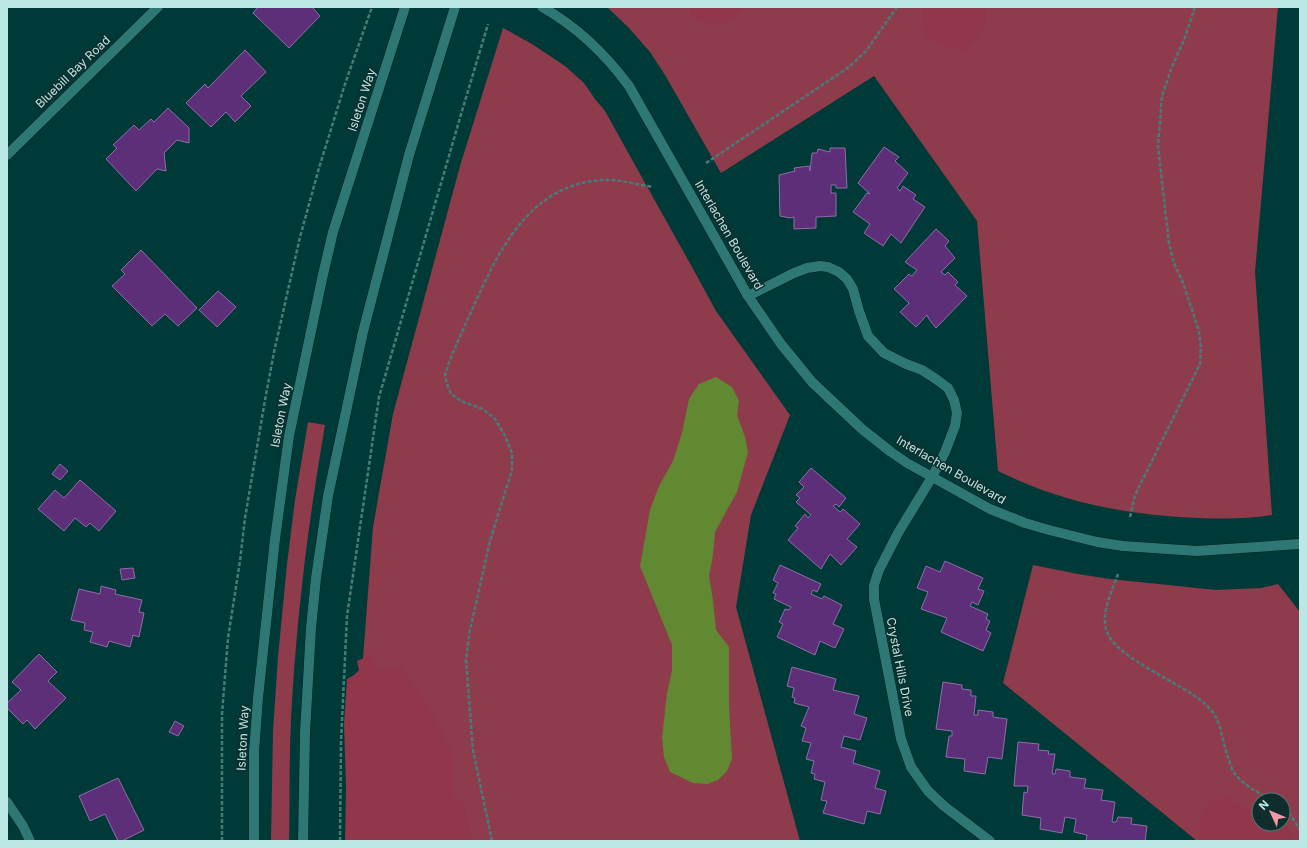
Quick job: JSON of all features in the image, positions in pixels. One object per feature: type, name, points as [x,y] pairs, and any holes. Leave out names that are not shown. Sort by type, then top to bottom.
[{"type":"main road","name":"Bluebill Bay Road","points":[[7,155],[158,7]]},
{"type":"main road","name":"Isleton Way","points":[[254,841],[254,752],[258,698],[289,436],[333,232],[405,7]]},
{"type":"main road","points":[[303,841],[305,732],[311,628],[316,578],[328,496],[363,332],[409,155],[455,7]]},
{"type":"main road","name":"Interlachen Boulevard","points":[[542,7],[572,26],[619,72],[629,86],[748,296],[781,344],[812,382],[862,429],[891,452],[907,463],[990,509],[1049,530],[1097,542],[1123,546],[1197,551],[1300,544]]},
{"type":"main road","name":"Crystal Hills Drive","points":[[748,296],[807,268],[820,266],[828,267],[839,272],[847,279],[852,289],[868,336],[884,353],[922,370],[936,379],[948,388],[954,400],[957,413],[955,426],[945,452],[932,477],[898,533],[879,570],[874,585],[874,599],[900,739],[911,767],[919,780],[944,806],[990,841]]},
{"type":"main road","points":[[7,802],[23,826],[30,841]]},
{"type":"path","points":[[222,841],[222,714],[228,638],[246,511],[265,400],[274,352],[300,237],[319,168],[345,84],[372,7]]},
{"type":"path","points":[[706,163],[850,67],[866,51],[897,7]]},
{"type":"path","points":[[1130,517],[1135,495],[1200,364],[1201,348],[1199,331],[1182,280],[1175,266],[1169,244],[1158,146],[1162,96],[1195,7]]},
{"type":"path","points":[[340,841],[341,742],[347,616],[380,397],[488,24]]},
{"type":"path","points":[[492,841],[473,750],[466,660],[470,630],[490,541],[512,470],[512,453],[504,434],[495,419],[483,409],[461,401],[451,394],[445,375],[450,360],[492,266],[506,241],[530,212],[545,200],[566,188],[583,182],[606,180],[653,187]]},
{"type":"path","points":[[1118,574],[1108,604],[1104,623],[1107,634],[1118,647],[1131,657],[1204,703],[1217,719],[1231,768],[1248,787],[1256,792]]},
{"type":"path","points":[[1291,816],[1300,830]]},
{"type":"shaded area","points":[[607,7],[1278,7],[1255,272],[1272,515],[1226,519],[1146,514],[1121,510],[1071,499],[1022,482],[998,471],[977,221],[874,76],[721,173],[665,75],[650,52],[628,27]]},
{"type":"shaded area","points":[[692,7],[745,7],[725,22],[719,24],[707,24],[697,21],[690,15]]},
{"type":"shaded area","points":[[922,7],[986,7],[986,20],[981,32],[964,52],[934,42],[924,34]]},
{"type":"shaded area","points":[[503,28],[532,44],[565,66],[584,83],[605,111],[716,311],[790,415],[751,515],[736,607],[800,841],[354,841],[353,756],[363,658],[373,527],[393,414],[460,166]]},
{"type":"shaded area","points":[[716,377],[732,387],[739,401],[737,415],[745,437],[748,452],[737,492],[715,532],[709,576],[716,630],[729,647],[729,704],[732,759],[727,771],[718,780],[707,784],[693,783],[670,772],[664,757],[662,738],[667,693],[672,671],[672,645],[640,566],[650,510],[659,486],[673,461],[682,433],[689,399],[699,384]]},
{"type":"shaded area","points":[[308,422],[325,425],[313,499],[299,609],[290,735],[289,841],[271,841],[273,731],[278,657],[295,500]]},
{"type":"shaded area","points":[[1033,565],[1110,579],[1216,590],[1261,588],[1278,584],[1300,612],[1300,841],[1197,841],[1003,683]]},
{"type":"shaded area","points":[[371,655],[378,670],[402,668],[431,710],[452,754],[452,795],[464,804],[471,837],[475,841],[345,841],[346,787],[344,724],[347,679],[359,670],[357,661]]},
{"type":"shaded area","points":[[1226,797],[1251,811],[1251,832],[1290,832],[1296,841],[1199,841],[1199,819],[1210,802]]},
{"type":"building","points":[[258,7],[312,7],[320,16],[289,48],[253,13]]},
{"type":"building","points":[[245,50],[266,72],[241,96],[251,106],[235,122],[226,112],[211,127],[186,103],[205,84],[208,88]]},
{"type":"building","points":[[168,108],[189,128],[189,143],[177,140],[164,153],[166,171],[157,169],[136,191],[106,159],[117,148],[113,145],[134,125],[139,130],[151,119],[154,122]]},
{"type":"building","points":[[884,147],[899,157],[895,161],[908,173],[897,188],[900,191],[903,186],[916,195],[913,199],[925,207],[901,243],[891,234],[883,246],[864,233],[870,224],[853,212],[867,193],[870,194],[858,183]]},
{"type":"building","points":[[830,148],[845,148],[847,188],[836,188],[836,185],[831,185],[831,193],[836,193],[836,216],[816,217],[816,228],[794,229],[794,217],[790,218],[780,216],[779,175],[795,171],[794,168],[809,166],[810,171],[812,153],[817,153],[818,149],[830,152]]},
{"type":"building","points":[[936,229],[949,241],[945,246],[955,258],[941,272],[945,275],[948,272],[958,282],[955,285],[967,296],[936,328],[927,315],[916,327],[900,312],[909,303],[894,289],[909,274],[912,276],[917,270],[905,262]]},
{"type":"building","points":[[141,250],[197,308],[178,326],[165,314],[152,326],[112,286],[125,274],[121,270]]},
{"type":"building","points":[[218,291],[236,307],[217,327],[199,310]]},
{"type":"building","points":[[60,464],[68,471],[60,480],[52,474]]},
{"type":"building","points":[[811,468],[846,498],[839,507],[836,504],[833,506],[840,512],[843,509],[860,524],[847,539],[857,547],[841,565],[830,554],[821,569],[788,540],[798,528],[795,526],[805,514],[808,518],[811,515],[796,502],[800,498],[796,495],[804,487],[799,482]]},
{"type":"building","points":[[80,480],[116,511],[99,531],[90,523],[86,527],[75,518],[64,531],[38,509],[55,490],[64,498]]},
{"type":"building","points":[[945,561],[983,578],[978,589],[984,591],[978,605],[972,602],[970,606],[988,614],[986,619],[990,621],[986,630],[991,633],[983,651],[941,632],[947,618],[921,609],[928,592],[917,588],[926,566],[940,572]]},
{"type":"building","points":[[780,565],[821,584],[817,592],[813,590],[811,594],[822,599],[824,596],[842,605],[833,624],[844,629],[835,648],[820,641],[815,655],[777,637],[783,624],[779,622],[785,609],[789,610],[791,607],[774,599],[776,594],[773,593],[778,583],[773,580]]},
{"type":"building","points":[[133,568],[135,578],[122,580],[120,569]]},
{"type":"building","points":[[101,586],[116,590],[115,594],[142,600],[139,612],[144,613],[139,637],[133,635],[130,647],[109,641],[107,647],[90,642],[93,632],[84,630],[85,623],[71,620],[79,589],[100,594]]},
{"type":"building","points":[[39,654],[57,672],[48,681],[66,698],[35,729],[27,720],[23,724],[7,708],[7,703],[21,690],[12,682]]},
{"type":"building","points":[[792,667],[836,679],[833,690],[859,696],[854,714],[867,718],[860,740],[844,736],[841,747],[856,751],[853,763],[880,771],[875,788],[886,791],[880,814],[867,811],[864,824],[823,813],[827,801],[821,800],[825,782],[814,779],[815,774],[811,773],[814,761],[806,759],[811,743],[802,741],[806,728],[801,726],[809,707],[794,703],[795,698],[792,697],[794,688],[787,686]]},
{"type":"building","points":[[943,682],[962,685],[962,689],[971,690],[971,696],[976,696],[974,715],[978,715],[978,710],[993,712],[993,717],[1007,719],[1002,759],[988,757],[985,774],[964,771],[965,759],[946,757],[949,736],[952,736],[952,731],[936,729]]},
{"type":"building","points":[[175,721],[184,726],[178,736],[169,732]]},
{"type":"building","points":[[1018,742],[1039,744],[1038,750],[1049,751],[1048,754],[1055,754],[1052,774],[1055,774],[1056,769],[1070,771],[1070,777],[1086,779],[1084,788],[1103,790],[1101,800],[1115,802],[1112,822],[1116,822],[1118,817],[1132,818],[1131,824],[1147,826],[1145,841],[1086,841],[1087,835],[1074,832],[1076,819],[1065,817],[1062,833],[1040,829],[1041,818],[1022,815],[1024,792],[1027,793],[1028,786],[1014,786]]},
{"type":"building","points":[[118,778],[144,830],[122,841],[118,841],[105,814],[90,821],[79,796]]}]
